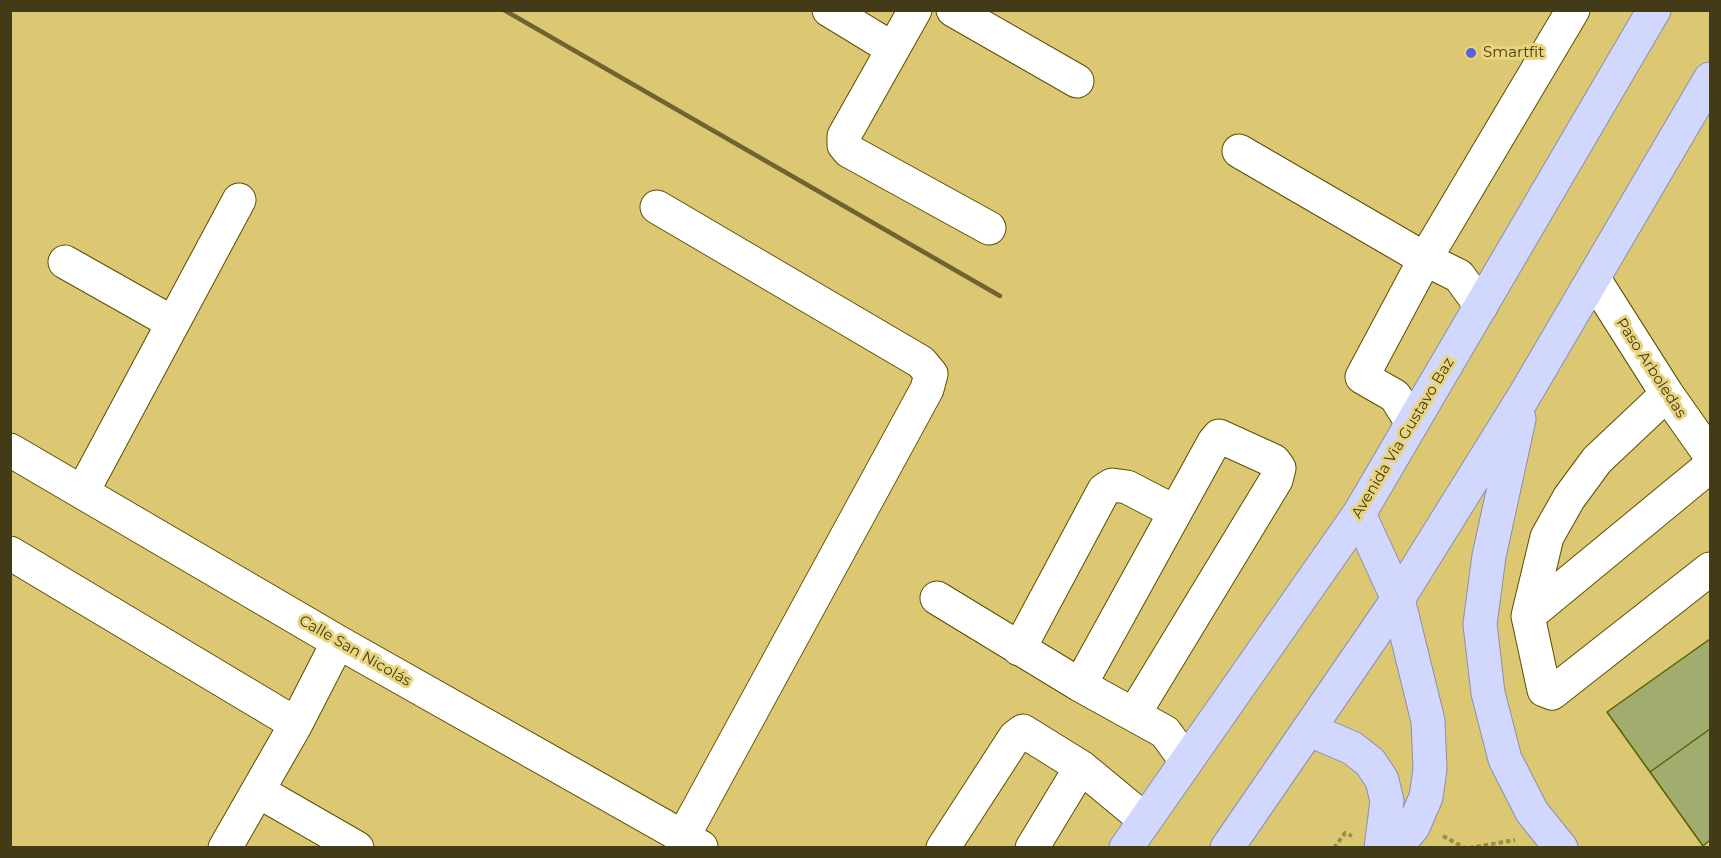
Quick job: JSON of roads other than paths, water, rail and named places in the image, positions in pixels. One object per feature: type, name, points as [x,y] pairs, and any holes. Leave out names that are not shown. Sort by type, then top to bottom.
[{"type":"main road","name":"Avenida Via Gustavo Baz","points":[[1126,848],[1359,514],[1652,12]]},
{"type":"main road","points":[[1227,848],[1398,599],[1523,398],[1710,79]]},
{"type":"main road","points":[[1523,398],[1490,556],[1480,624],[1488,693],[1505,759],[1532,812],[1561,848]]},
{"type":"main road","points":[[1359,514],[1398,599],[1428,721],[1430,769],[1426,797],[1413,827],[1395,848]]},
{"type":"main road","points":[[1310,730],[1352,748],[1370,762],[1382,780],[1387,801],[1381,848]]},
{"type":"street","points":[[829,10],[893,49]]},
{"type":"street","points":[[915,10],[844,136],[844,145],[849,151],[989,228]]},
{"type":"street","points":[[953,10],[1077,81]]},
{"type":"street","points":[[1412,423],[1395,396],[1362,377],[1425,259],[1573,10]]},
{"type":"street","points":[[1239,151],[1425,259],[1459,276],[1481,306]]},
{"type":"street","points":[[83,492],[239,200]]},
{"type":"street","points":[[657,207],[921,362],[930,374],[922,399],[692,842]]},
{"type":"street","points":[[65,262],[173,323]]},
{"type":"street","name":"Paso Arboledas","points":[[1593,279],[1666,394],[1710,455]]},
{"type":"street","points":[[1666,394],[1597,460],[1569,498],[1547,537],[1528,616],[1544,690],[1552,693],[1710,569]]},
{"type":"street","points":[[1080,685],[1219,436],[1274,461],[1279,468],[1276,480],[1134,714]]},
{"type":"street","name":"Calle San Nicolás","points":[[10,450],[338,642],[692,842]]},
{"type":"street","points":[[1528,616],[1710,466]]},
{"type":"street","points":[[1019,649],[1104,490],[1112,484],[1126,487],[1175,512]]},
{"type":"street","points":[[10,553],[296,724]]},
{"type":"street","points":[[938,598],[1019,649],[1165,732],[1186,761]]},
{"type":"street","points":[[225,848],[296,724],[338,642]]},
{"type":"street","points":[[942,848],[1015,738],[1023,731],[1081,767],[1145,820]]},
{"type":"street","points":[[1032,848],[1081,767]]},
{"type":"street","points":[[258,791],[357,848]]},
{"type":"railway","points":[[504,10],[1000,296]]},
{"type":"place","name":"Smartfit","points":[[1471,53]]}]
